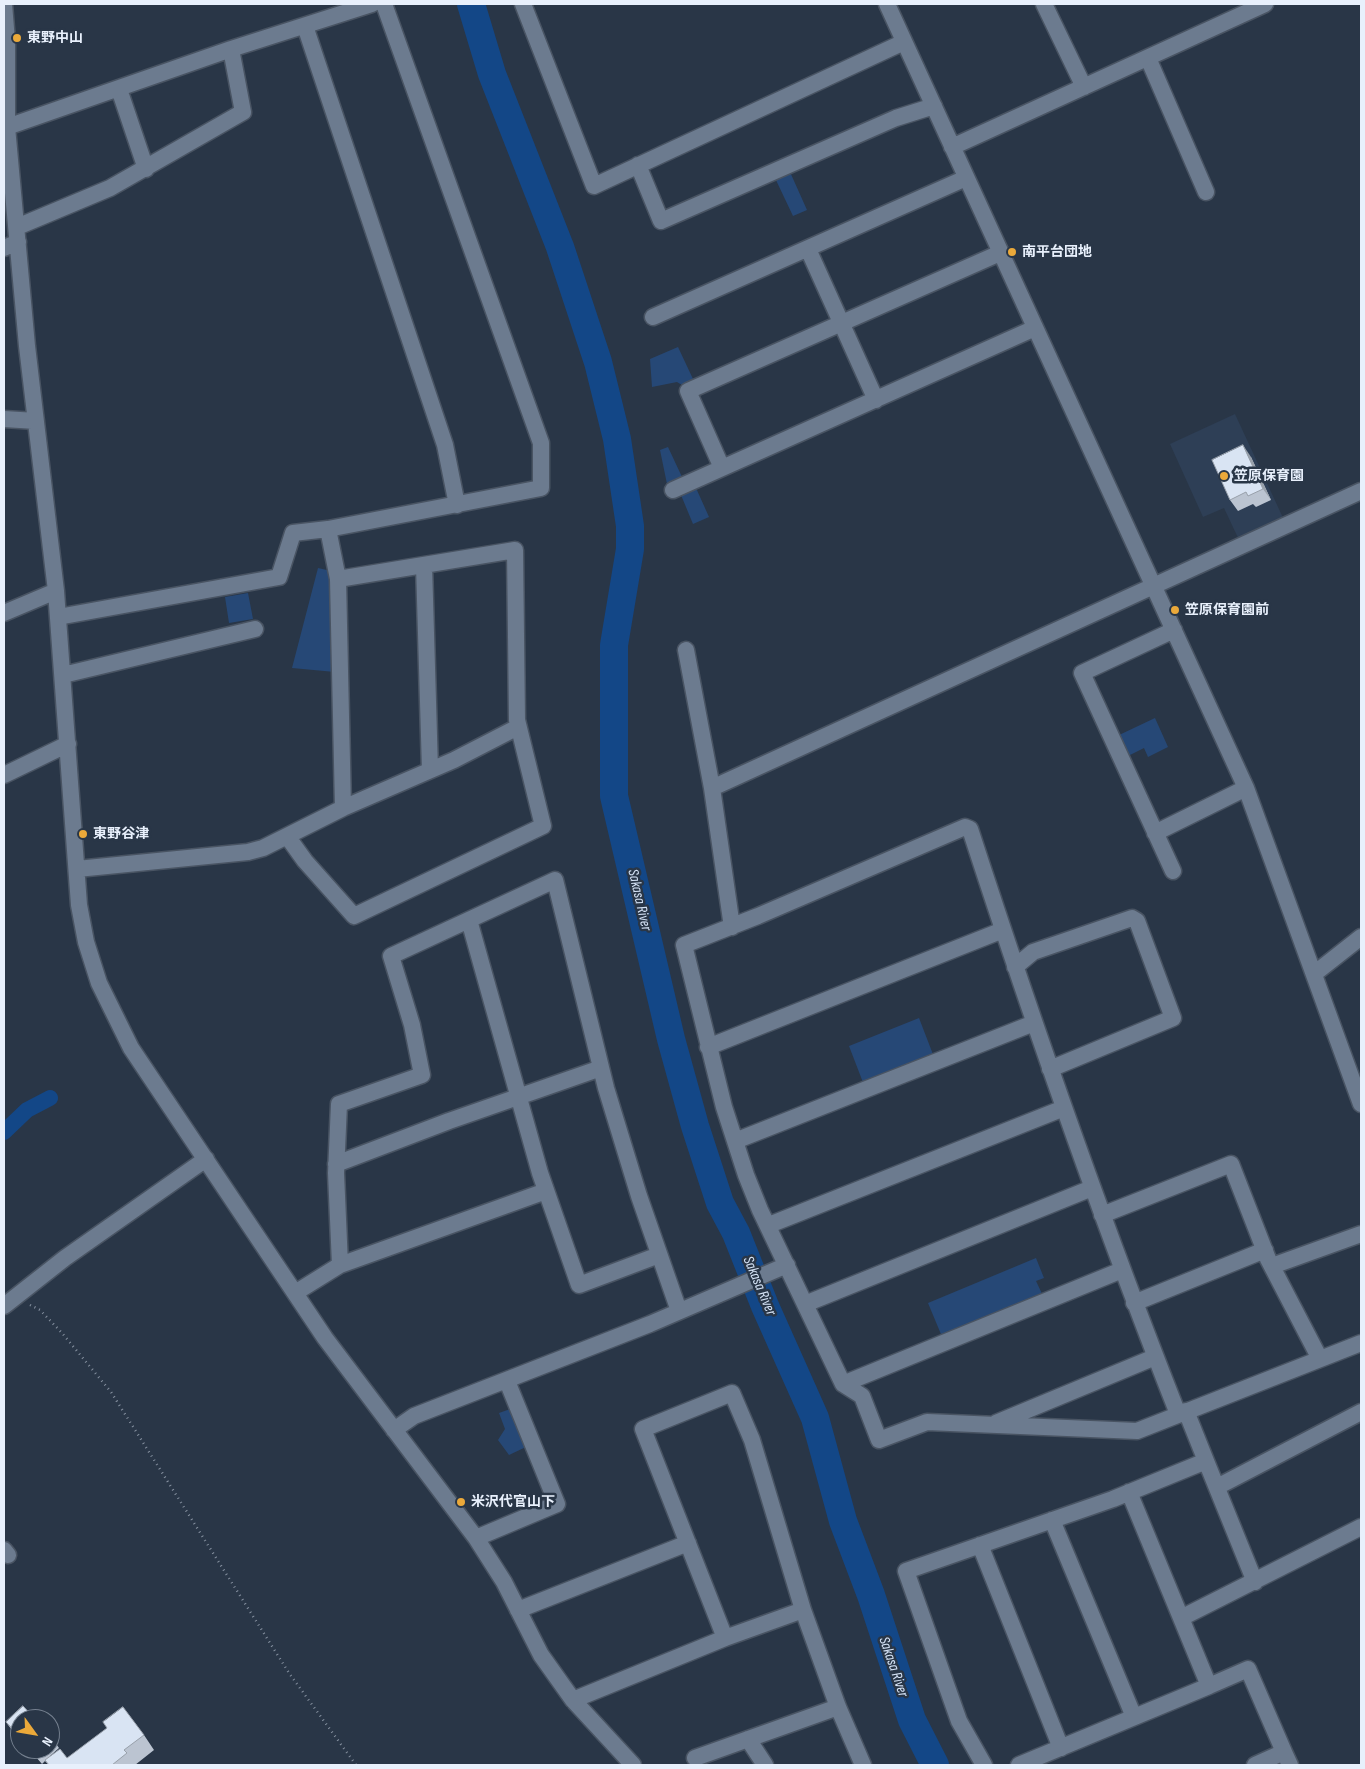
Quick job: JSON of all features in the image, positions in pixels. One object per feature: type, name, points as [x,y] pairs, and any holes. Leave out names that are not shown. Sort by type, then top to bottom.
[{"type":"street","points":[[4,4],[7,41],[7,127],[13,239],[56,592],[79,905],[86,942],[99,983],[114,1018],[131,1048],[325,1338],[476,1538],[518,1610],[542,1656],[573,1700],[633,1765]]},
{"type":"street","points":[[7,127],[231,48],[372,4]]},
{"type":"street","points":[[58,617],[279,577],[293,534],[328,530],[541,488],[541,443],[384,4]]},
{"type":"street","points":[[523,4],[594,186],[904,42]]},
{"type":"street","points":[[887,4],[1246,788],[1361,1104]]},
{"type":"street","points":[[1044,4],[1084,87]]},
{"type":"street","points":[[952,147],[1265,4]]},
{"type":"street","points":[[305,26],[445,444],[457,504]]},
{"type":"street","points":[[13,239],[146,169],[243,112],[231,48]]},
{"type":"street","points":[[1148,58],[1206,192]]},
{"type":"street","points":[[119,89],[146,169]]},
{"type":"street","points":[[638,166],[661,221],[896,118],[934,106]]},
{"type":"street","points":[[653,317],[966,178]]},
{"type":"street","points":[[808,249],[876,400]]},
{"type":"street","points":[[722,468],[688,392],[1000,253]]},
{"type":"street","points":[[672,490],[1035,328]]},
{"type":"street","points":[[4,419],[36,421]]},
{"type":"street","points":[[712,788],[1361,491]]},
{"type":"street","points":[[328,530],[338,579],[343,808]]},
{"type":"street","points":[[287,836],[305,861],[354,916],[543,826],[518,727],[515,550],[338,579]]},
{"type":"street","points":[[424,566],[430,770]]},
{"type":"street","points":[[4,613],[56,592]]},
{"type":"street","points":[[63,675],[255,629]]},
{"type":"street","points":[[1172,871],[1082,673],[1174,630]]},
{"type":"street","points":[[686,650],[712,788],[732,927]]},
{"type":"street","points":[[77,869],[248,852],[263,848],[343,808],[430,770],[518,727]]},
{"type":"street","points":[[4,775],[68,744]]},
{"type":"street","points":[[1155,833],[1246,788]]},
{"type":"street","points":[[1255,1582],[1206,1461],[1182,1413],[1155,1357],[1134,1303],[1034,1023],[970,829],[965,827],[732,927],[684,944],[708,1047],[735,1141],[760,1210],[769,1225],[781,1268],[805,1304],[843,1384],[862,1396],[879,1440],[927,1422],[1137,1431],[1182,1413],[1361,1343]]},
{"type":"street","points":[[340,1265],[336,1164],[339,1104],[422,1075],[412,1026],[391,956],[555,880],[601,1068],[639,1196],[679,1311]]},
{"type":"street","points":[[1015,967],[1033,952],[1132,918],[1137,921],[1173,1018],[1050,1069]]},
{"type":"street","points":[[469,920],[546,1191],[579,1285],[659,1255]]},
{"type":"street","points":[[708,1047],[1003,930]]},
{"type":"street","points":[[1314,974],[1361,937]]},
{"type":"street","points":[[735,1141],[1034,1023]]},
{"type":"street","points":[[336,1164],[601,1068]]},
{"type":"street","points":[[769,1225],[1064,1108]]},
{"type":"street","points":[[10,1301],[65,1258],[206,1159]]},
{"type":"street","points":[[1102,1215],[1232,1164],[1272,1266],[1320,1359]]},
{"type":"street","points":[[805,1304],[1092,1188]]},
{"type":"street","points":[[295,1293],[340,1265],[546,1191]]},
{"type":"street","points":[[1272,1266],[1361,1234]]},
{"type":"street","points":[[1134,1303],[1265,1250]]},
{"type":"street","points":[[394,1430],[414,1416],[507,1381],[781,1268]]},
{"type":"street","points":[[843,1384],[1122,1270]]},
{"type":"street","points":[[991,1425],[1155,1357]]},
{"type":"street","points":[[476,1538],[558,1504],[507,1381]]},
{"type":"street","points":[[725,1638],[643,1429],[732,1393],[752,1440],[803,1610],[838,1707],[863,1765]]},
{"type":"street","points":[[1217,1487],[1361,1412]]},
{"type":"street","points":[[984,1765],[958,1721],[906,1571],[1129,1492],[1206,1461]]},
{"type":"street","points":[[1129,1492],[1210,1686]]},
{"type":"street","points":[[1052,1520],[1134,1717]]},
{"type":"street","points":[[1181,1618],[1361,1527]]},
{"type":"street","points":[[518,1610],[688,1543]]},
{"type":"street","points":[[980,1545],[1061,1748]]},
{"type":"street","points":[[573,1700],[725,1638],[803,1610]]},
{"type":"street","points":[[1019,1765],[1248,1669],[1287,1759],[1255,1765]]},
{"type":"street","points":[[695,1758],[838,1707]]},
{"type":"street","points":[[748,1739],[765,1765]]},
{"type":"path","points":[[10,1301],[40,1310],[62,1333],[111,1392],[289,1673],[356,1765]]},
{"type":"shaded area","points":[[790,172],[807,210],[793,216],[775,178]]},
{"type":"shaded area","points":[[678,347],[693,379],[682,385],[677,382],[652,387],[650,359]]},
{"type":"shaded area","name":"笠原保育園","points":[[1235,414],[1284,520],[1240,542],[1224,508],[1203,517],[1170,444]]},
{"type":"shaded area","points":[[668,447],[682,477],[667,484],[660,450]]},
{"type":"shaded area","points":[[696,488],[709,517],[693,524],[681,495]]},
{"type":"shaded area","points":[[318,568],[331,571],[335,672],[292,668]]},
{"type":"shaded area","points":[[248,593],[253,619],[229,623],[225,597]]},
{"type":"shaded area","points":[[1155,718],[1168,747],[1148,757],[1144,748],[1128,756],[1117,736]]},
{"type":"shaded area","points":[[919,1018],[934,1057],[864,1085],[849,1046]]},
{"type":"shaded area","points":[[1036,1258],[1044,1278],[1036,1281],[1044,1298],[943,1339],[928,1303]]},
{"type":"shaded area","points":[[513,1408],[528,1446],[509,1455],[498,1440],[505,1429],[499,1413]]},
{"type":"building","points":[[1243,445],[1263,489],[1248,496],[1246,492],[1230,500],[1212,460]]},
{"type":"building","points":[[123,1707],[144,1735],[124,1750],[127,1753],[112,1765],[49,1765],[45,1760],[60,1759],[60,1749],[67,1758],[107,1728],[103,1722]]},
{"type":"building","points":[[10,1718],[10,1726],[6,1722]]},
{"type":"waterway","name":"Sakasa River","points":[[471,4],[492,74],[560,247],[598,362],[617,439],[630,526],[630,549],[614,645],[614,796],[671,1039],[695,1126],[720,1203],[736,1233],[765,1306],[815,1418],[843,1521],[871,1595],[912,1720],[935,1765]]},
{"type":"waterway","points":[[4,1132],[27,1110],[50,1098]]},
{"type":"place","name":"東野中山","points":[[17,38]]},
{"type":"place","name":"南平台団地","points":[[1012,252]]},
{"type":"place","name":"笠原保育園","points":[[1224,476]]},
{"type":"place","name":"笠原保育園前","points":[[1175,610]]},
{"type":"place","name":"東野谷津","points":[[83,834]]},
{"type":"place","name":"米沢代官山下","points":[[461,1502]]}]
